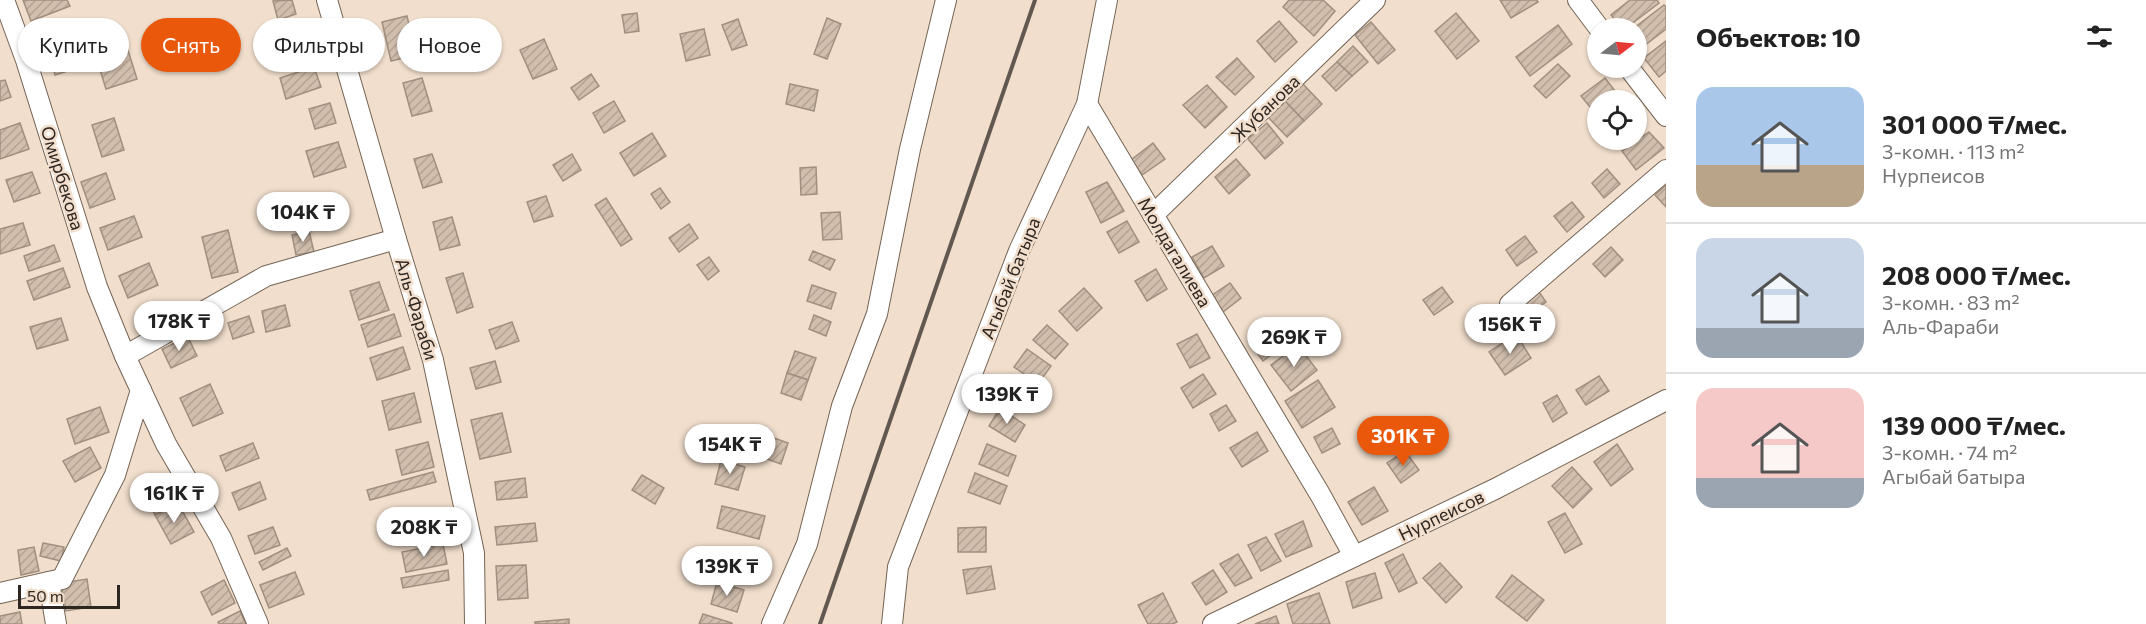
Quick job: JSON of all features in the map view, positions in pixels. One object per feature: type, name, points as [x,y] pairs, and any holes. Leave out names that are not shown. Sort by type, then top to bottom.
[{"type":"street","name":"Омирбекова","points":[[4,0],[26,60],[97,287],[125,356],[166,444],[221,538],[258,624]]},
{"type":"street","name":"Аль-Фараби","points":[[327,0],[433,360],[474,553],[475,624]]},
{"type":"street","points":[[772,624],[807,544],[842,405],[877,314],[910,149],[946,0]]},
{"type":"street","name":"Агыбай батыра","points":[[892,624],[898,567],[1019,250],[1087,104],[1107,0]]},
{"type":"street","name":"Жубанова","points":[[1154,215],[1375,0]]},
{"type":"street","points":[[1578,0],[1592,18]]},
{"type":"street","points":[[1637,78],[1666,116]]},
{"type":"street","name":"Молдагалиева","points":[[1087,104],[1321,496],[1354,556]]},
{"type":"street","points":[[1510,304],[1666,170]]},
{"type":"street","points":[[125,356],[266,276],[396,239]]},
{"type":"street","points":[[0,593],[62,579],[115,475],[141,390]]},
{"type":"street","name":"Нурпеисов","points":[[1213,624],[1495,489],[1666,400]]},
{"type":"street","points":[[48,582],[56,624]]},
{"type":"building","points":[[23,0],[67,0],[70,6],[39,18],[30,18]]},
{"type":"building","points":[[292,0],[296,14],[277,18],[273,1]]},
{"type":"building","points":[[1289,0],[1323,0],[1335,11],[1314,36],[1283,7]]},
{"type":"building","points":[[1500,0],[1537,0],[1538,2],[1511,18]]},
{"type":"building","points":[[1630,0],[1657,0],[1659,3],[1639,18],[1613,18],[1611,15]]},
{"type":"building","points":[[1664,5],[1666,7],[1666,29],[1647,44],[1647,18]]},
{"type":"building","points":[[637,13],[639,31],[625,33],[622,15]]},
{"type":"building","points":[[1456,13],[1479,41],[1457,59],[1435,31]]},
{"type":"building","points":[[397,18],[397,60],[391,61],[385,35],[385,21]]},
{"type":"building","points":[[827,18],[841,24],[827,59],[814,54]]},
{"type":"building","points":[[738,19],[747,45],[732,50],[722,25]]},
{"type":"building","points":[[1279,21],[1297,42],[1275,62],[1257,41]]},
{"type":"building","points":[[1371,22],[1395,50],[1378,64],[1355,35]]},
{"type":"building","points":[[1558,25],[1572,44],[1530,76],[1516,57]]},
{"type":"building","points":[[704,29],[710,55],[686,61],[680,34]]},
{"type":"building","points":[[544,39],[557,69],[533,79],[520,50]]},
{"type":"building","points":[[1666,41],[1666,71],[1659,77],[1647,62],[1647,56]]},
{"type":"building","points":[[1353,46],[1368,62],[1352,76],[1337,62]]},
{"type":"building","points":[[129,53],[137,79],[106,89],[101,72],[129,72]]},
{"type":"building","points":[[1237,58],[1254,77],[1235,95],[1216,77]]},
{"type":"building","points":[[1337,62],[1352,76],[1336,91],[1322,76]]},
{"type":"building","points":[[1558,64],[1570,76],[1546,98],[1534,86]]},
{"type":"building","points":[[299,72],[316,72],[321,87],[286,99],[280,78]]},
{"type":"building","points":[[591,74],[599,86],[579,100],[571,88]]},
{"type":"building","points":[[422,78],[432,111],[412,116],[403,83]]},
{"type":"building","points":[[1605,78],[1614,90],[1589,90]]},
{"type":"building","points":[[5,80],[11,97],[0,101],[0,81]]},
{"type":"building","points":[[790,84],[818,90],[814,111],[786,104]]},
{"type":"building","points":[[1303,84],[1322,104],[1304,121],[1285,101]]},
{"type":"building","points":[[1207,85],[1227,107],[1205,128],[1183,105]]},
{"type":"building","points":[[1587,92],[1587,103],[1581,96]]},
{"type":"building","points":[[614,101],[625,121],[604,133],[593,113]]},
{"type":"building","points":[[1285,101],[1304,121],[1287,137],[1268,117]]},
{"type":"building","points":[[330,103],[336,123],[315,129],[309,109]]},
{"type":"building","points":[[114,118],[124,150],[102,157],[92,125]]},
{"type":"building","points":[[20,123],[29,149],[0,159],[0,130]]},
{"type":"building","points":[[1267,123],[1283,143],[1265,159],[1248,139]]},
{"type":"building","points":[[1649,132],[1664,148],[1636,170],[1622,151],[1647,150],[1647,133]]},
{"type":"building","points":[[652,133],[666,156],[634,176],[620,153]]},
{"type":"building","points":[[338,142],[346,167],[314,177],[306,151]]},
{"type":"building","points":[[1153,143],[1165,159],[1142,175],[1131,160]]},
{"type":"building","points":[[432,154],[442,182],[423,188],[414,159]]},
{"type":"building","points":[[572,154],[581,170],[563,181],[553,165]]},
{"type":"building","points":[[1236,159],[1250,175],[1229,194],[1215,177]]},
{"type":"building","points":[[816,167],[817,194],[801,195],[800,168]]},
{"type":"building","points":[[1607,169],[1620,184],[1604,198],[1592,183]]},
{"type":"building","points":[[32,172],[40,193],[14,202],[6,180]]},
{"type":"building","points":[[106,173],[115,199],[90,208],[81,182]]},
{"type":"building","points":[[1107,182],[1124,211],[1101,223],[1086,192]]},
{"type":"building","points":[[1666,185],[1666,207],[1655,195]]},
{"type":"building","points":[[660,188],[670,202],[661,209],[651,194]]},
{"type":"building","points":[[546,196],[553,216],[534,222],[527,202]]},
{"type":"building","points":[[606,198],[632,239],[621,246],[595,205]]},
{"type":"building","points":[[1572,202],[1584,217],[1567,232],[1554,216]]},
{"type":"building","points":[[840,212],[842,239],[823,240],[821,213]]},
{"type":"building","points":[[134,216],[142,237],[108,250],[100,228]]},
{"type":"building","points":[[452,217],[460,245],[440,250],[433,222]]},
{"type":"building","points":[[1127,221],[1139,242],[1119,253],[1107,232]]},
{"type":"building","points":[[23,223],[30,245],[0,254],[0,229]]},
{"type":"building","points":[[689,224],[698,238],[679,252],[669,238]]},
{"type":"building","points":[[228,230],[238,272],[212,278],[202,237]]},
{"type":"building","points":[[309,231],[314,252],[296,255],[292,235]]},
{"type":"building","points":[[1525,236],[1537,252],[1517,266],[1506,250]]},
{"type":"building","points":[[54,245],[60,261],[29,271],[24,256]]},
{"type":"building","points":[[1212,246],[1224,266],[1204,278],[1192,257]]},
{"type":"building","points":[[1611,247],[1623,260],[1605,277],[1593,264]]},
{"type":"building","points":[[813,251],[835,260],[830,270],[809,260]]},
{"type":"building","points":[[709,257],[719,271],[708,280],[697,265]]},
{"type":"building","points":[[149,263],[158,285],[128,298],[119,276]]},
{"type":"building","points":[[63,268],[70,287],[34,300],[27,281]]},
{"type":"building","points":[[1156,269],[1167,289],[1147,301],[1135,281]]},
{"type":"building","points":[[463,273],[473,307],[457,313],[446,278]]},
{"type":"building","points":[[379,282],[389,310],[359,320],[350,291]]},
{"type":"building","points":[[1230,283],[1241,298],[1223,312],[1211,296]]},
{"type":"building","points":[[812,285],[836,293],[831,309],[807,301]]},
{"type":"building","points":[[1442,287],[1453,302],[1434,315],[1423,300]]},
{"type":"building","points":[[1084,288],[1102,308],[1077,331],[1059,311]]},
{"type":"building","points":[[1537,289],[1546,302],[1524,317],[1515,304]]},
{"type":"building","points":[[285,305],[290,326],[266,332],[262,311]]},
{"type":"building","points":[[394,314],[401,336],[368,347],[361,325]]},
{"type":"building","points":[[814,315],[831,322],[826,336],[809,329]]},
{"type":"building","points":[[249,316],[254,332],[233,339],[228,323]]},
{"type":"building","points":[[61,318],[68,340],[37,349],[30,327]]},
{"type":"building","points":[[512,322],[519,341],[496,349],[489,330]]},
{"type":"building","points":[[1272,323],[1288,342],[1263,361],[1249,342]]},
{"type":"building","points":[[1047,325],[1068,344],[1055,359],[1033,340]]},
{"type":"building","points":[[1197,334],[1210,358],[1190,368],[1177,344]]},
{"type":"building","points":[[1516,334],[1531,358],[1505,375],[1489,352]]},
{"type":"building","points":[[188,337],[197,356],[171,368],[162,349]]},
{"type":"building","points":[[1298,345],[1317,370],[1291,391],[1271,365]]},
{"type":"building","points":[[403,347],[410,369],[377,380],[370,358]]},
{"type":"building","points":[[1027,349],[1051,366],[1038,384],[1014,367]]},
{"type":"building","points":[[795,351],[816,358],[808,380],[787,373]]},
{"type":"building","points":[[495,361],[501,382],[476,389],[470,368]]},
{"type":"building","points":[[787,373],[808,380],[801,400],[781,393]]},
{"type":"building","points":[[1203,374],[1216,394],[1193,408],[1181,388]]},
{"type":"building","points":[[1599,376],[1609,391],[1586,405],[1576,390]]},
{"type":"building","points":[[1009,377],[1031,392],[1019,410],[997,395]]},
{"type":"building","points":[[1318,380],[1335,407],[1302,428],[1285,401]]},
{"type":"building","points":[[210,384],[223,413],[193,426],[180,398]]},
{"type":"building","points":[[414,393],[421,422],[389,430],[382,401]]},
{"type":"building","points":[[1557,395],[1567,413],[1553,422],[1543,403]]},
{"type":"building","points":[[1226,405],[1236,421],[1219,431],[1210,414]]},
{"type":"building","points":[[100,407],[109,432],[75,444],[67,419]]},
{"type":"building","points":[[1000,408],[1025,425],[1015,442],[989,426]]},
{"type":"building","points":[[502,413],[511,452],[480,459],[471,420]]},
{"type":"building","points":[[1332,428],[1340,444],[1322,453],[1314,437]]},
{"type":"building","points":[[1257,432],[1268,451],[1242,467],[1230,448]]},
{"type":"building","points":[[760,433],[788,443],[781,464],[753,454]]},
{"type":"building","points":[[428,442],[434,467],[402,475],[396,450]]},
{"type":"building","points":[[253,443],[259,458],[226,471],[220,456]]},
{"type":"building","points":[[987,444],[1016,456],[1008,476],[979,464]]},
{"type":"building","points":[[1617,444],[1633,469],[1611,486],[1594,462]]},
{"type":"building","points":[[90,447],[101,468],[75,482],[63,461]]},
{"type":"building","points":[[1405,451],[1419,470],[1401,483],[1387,463]]},
{"type":"building","points":[[721,460],[745,467],[738,490],[715,484]]},
{"type":"building","points":[[1572,467],[1592,489],[1573,508],[1552,486]]},
{"type":"building","points":[[433,472],[436,482],[370,500],[367,490]]},
{"type":"building","points":[[975,473],[1007,486],[1000,504],[968,492]]},
{"type":"building","points":[[642,475],[664,488],[655,504],[632,490]]},
{"type":"building","points":[[164,476],[178,503],[155,515],[141,488]]},
{"type":"building","points":[[525,478],[527,497],[497,500],[495,482]]},
{"type":"building","points":[[260,482],[266,499],[239,510],[232,493]]},
{"type":"building","points":[[1374,487],[1388,511],[1362,525],[1348,502]]},
{"type":"building","points":[[178,503],[194,532],[171,544],[155,515]]},
{"type":"building","points":[[722,506],[765,516],[759,539],[717,528]]},
{"type":"building","points":[[1565,513],[1582,544],[1565,553],[1548,522]]},
{"type":"building","points":[[1303,521],[1312,546],[1286,557],[1275,534]]},
{"type":"building","points":[[535,523],[537,541],[497,545],[495,527]]},
{"type":"building","points":[[273,527],[280,545],[255,554],[248,536]]},
{"type":"building","points":[[986,527],[986,552],[958,552],[958,528]]},
{"type":"building","points":[[1266,537],[1281,561],[1261,571],[1248,545]]},
{"type":"building","points":[[43,543],[64,547],[61,561],[40,556]]},
{"type":"building","points":[[443,544],[447,564],[406,572],[402,552]]},
{"type":"building","points":[[34,547],[39,571],[21,575],[18,550]]},
{"type":"building","points":[[287,548],[291,556],[263,570],[259,562]]},
{"type":"building","points":[[724,550],[751,558],[745,580],[718,573]]},
{"type":"building","points":[[1238,554],[1252,578],[1235,586],[1220,564]]},
{"type":"building","points":[[1403,554],[1417,583],[1399,592],[1385,563]]},
{"type":"building","points":[[1440,563],[1462,587],[1446,603],[1423,578]]},
{"type":"building","points":[[526,565],[528,598],[498,600],[496,566]]},
{"type":"building","points":[[991,566],[995,589],[967,594],[963,570]]},
{"type":"building","points":[[448,570],[449,580],[403,588],[401,578]]},
{"type":"building","points":[[1213,570],[1227,592],[1206,605],[1192,583]]},
{"type":"building","points":[[295,572],[304,594],[269,608],[260,585]]},
{"type":"building","points":[[1375,573],[1382,598],[1353,608],[1346,582]]},
{"type":"building","points":[[1512,575],[1544,600],[1527,621],[1496,597]]},
{"type":"building","points":[[87,579],[91,607],[66,611],[61,583]]},
{"type":"building","points":[[224,580],[235,603],[212,615],[201,592]]},
{"type":"building","points":[[717,582],[744,590],[737,612],[711,604]]},
{"type":"building","points":[[1163,593],[1177,622],[1148,624],[1138,605]]},
{"type":"building","points":[[1319,593],[1330,624],[1293,624],[1287,604]]},
{"type":"building","points":[[240,611],[246,624],[219,624],[218,622]]},
{"type":"building","points":[[20,612],[22,624],[0,624],[0,616]]},
{"type":"building","points":[[703,614],[732,623],[732,624],[699,624]]},
{"type":"building","points":[[1276,616],[1279,624],[1255,624]]},
{"type":"building","points":[[569,619],[569,624],[535,624],[535,622]]},
{"type":"railway","points":[[820,624],[1035,0]]}]
